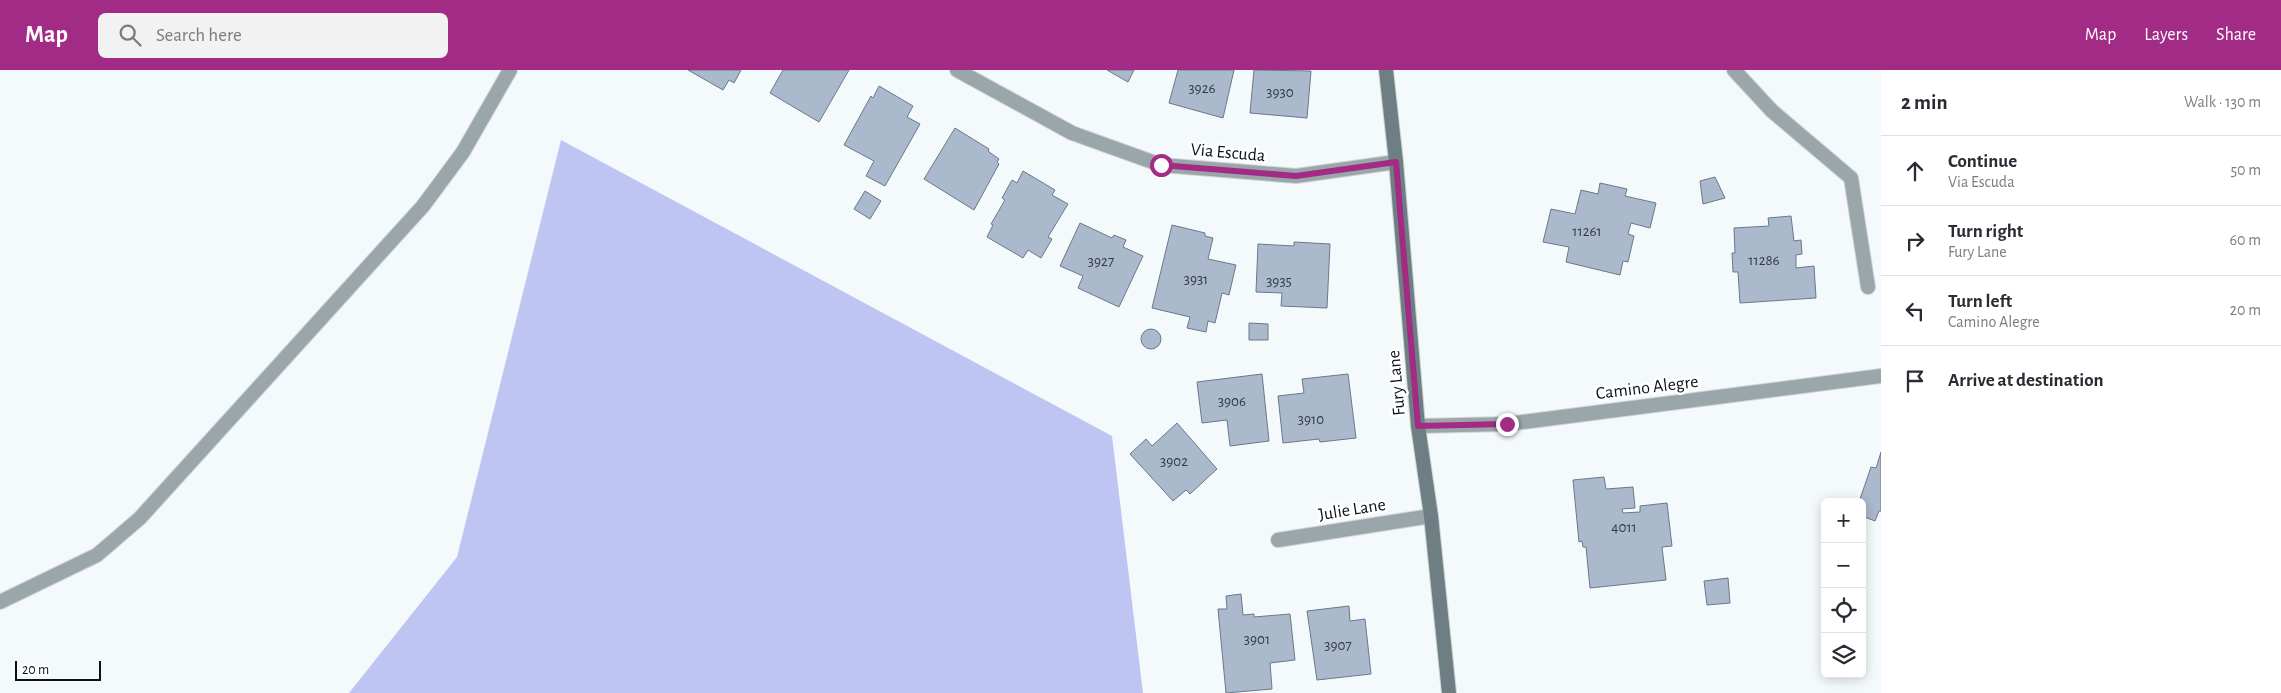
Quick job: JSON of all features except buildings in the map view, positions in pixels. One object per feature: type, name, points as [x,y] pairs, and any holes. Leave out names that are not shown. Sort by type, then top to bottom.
[{"type":"main road","name":"Fury Lane","points":[[1386,70],[1396,162],[1418,426],[1431,516],[1449,693]]},
{"type":"street","points":[[0,602],[97,555],[140,518],[423,206],[463,152],[510,70]]},
{"type":"street","name":"Via Escuda","points":[[957,70],[976,75],[1072,132],[1161,165],[1296,176],[1396,162]]},
{"type":"street","points":[[1734,70],[1772,111],[1852,178],[1868,287]]},
{"type":"street","name":"Camino Alegre","points":[[1418,426],[1507,424],[1881,376]]},
{"type":"street","name":"Julie Lane","points":[[1278,540],[1431,516]]},
{"type":"shaded area","points":[[561,140],[1112,436],[1143,693],[349,693],[457,557]]},
{"type":"route","points":[[1161,165],[1296,176],[1396,162],[1418,426],[1507,424]]}]
